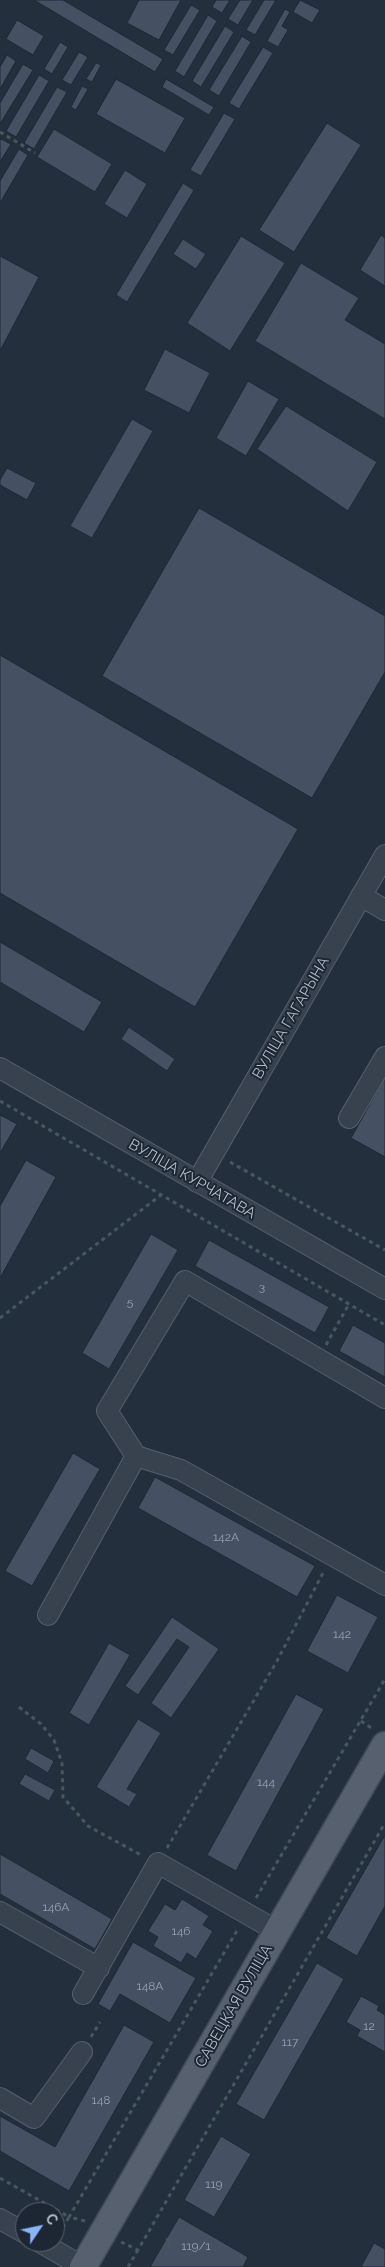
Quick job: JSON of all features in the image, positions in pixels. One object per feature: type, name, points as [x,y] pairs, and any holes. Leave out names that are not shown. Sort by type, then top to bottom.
[{"type":"main road","name":"САВЕЦКАЯ ВУЛІЦА","points":[[83,2267],[277,1931],[380,1737]]},
{"type":"street","name":"ВУЛІЦА ГАГАРЫНА","points":[[197,1182],[385,855]]},
{"type":"street","points":[[361,896],[385,910]]},
{"type":"street","points":[[349,1118],[385,1057]]},
{"type":"street","name":"ВУЛІЦА КУРЧАТАВА","points":[[0,1068],[385,1289]]},
{"type":"street","points":[[385,1398],[185,1281],[107,1411],[136,1456],[181,1470],[385,1585]]},
{"type":"street","points":[[48,1615],[136,1456]]},
{"type":"street","points":[[83,1994],[158,1864],[277,1931]]},
{"type":"street","points":[[0,1912],[99,1968]]},
{"type":"street","points":[[0,2098],[34,2118],[82,2052]]},
{"type":"street","points":[[0,2218],[15,2227]]},
{"type":"street","points":[[57,2252],[83,2267]]},
{"type":"path","points":[[0,132],[35,153]]},
{"type":"path","points":[[0,1101],[385,1325]]},
{"type":"path","points":[[214,1152],[385,1250]]},
{"type":"path","points":[[0,1318],[161,1195]]},
{"type":"path","points":[[318,1359],[349,1304]]},
{"type":"path","points":[[19,1707],[41,1724],[54,1740],[62,1763],[63,1797],[88,1826],[158,1864],[276,1661],[328,1563]]},
{"type":"path","points":[[65,2224],[385,1679]]},
{"type":"path","points":[[361,1721],[380,1737]]},
{"type":"path","points":[[128,2267],[385,1823]]},
{"type":"path","points":[[0,2178],[69,2217],[86,2221]]},
{"type":"path","points":[[114,2238],[138,2250]]},
{"type":"path","points":[[166,2239],[171,2241],[168,2246]]},
{"type":"building","points":[[34,0],[63,0],[163,59],[155,72]]},
{"type":"building","points":[[139,0],[181,0],[159,40],[127,23]]},
{"type":"building","points":[[216,0],[230,0],[222,13],[212,7]]},
{"type":"building","points":[[240,0],[253,0],[238,25],[228,19]]},
{"type":"building","points":[[264,0],[276,0],[255,35],[246,30]]},
{"type":"building","points":[[300,0],[320,10],[312,23],[293,12]]},
{"type":"building","points":[[191,5],[200,10],[173,55],[164,50]]},
{"type":"building","points":[[285,9],[290,12],[282,26],[288,30],[278,47],[267,41]]},
{"type":"building","points":[[208,15],[217,21],[184,77],[175,71]]},
{"type":"building","points":[[17,20],[44,36],[33,55],[6,39]]},
{"type":"building","points":[[225,26],[234,32],[201,87],[192,81]]},
{"type":"building","points":[[242,36],[251,42],[219,96],[209,90]]},
{"type":"building","points":[[60,42],[68,47],[52,74],[44,69]]},
{"type":"building","points":[[263,47],[273,53],[239,109],[229,103]]},
{"type":"building","points":[[79,52],[88,57],[71,85],[62,80]]},
{"type":"building","points":[[7,55],[16,61],[0,89],[0,67]]},
{"type":"building","points":[[96,63],[101,65],[92,82],[86,79]]},
{"type":"building","points":[[23,64],[33,70],[0,124],[0,103]]},
{"type":"building","points":[[39,75],[49,81],[16,137],[6,131]]},
{"type":"building","points":[[116,79],[185,118],[165,153],[96,114]]},
{"type":"building","points":[[166,79],[214,107],[209,115],[162,87]]},
{"type":"building","points":[[82,86],[88,89],[76,110],[71,107]]},
{"type":"building","points":[[57,87],[67,92],[34,149],[24,143]]},
{"type":"building","points":[[224,113],[235,119],[201,176],[190,170]]},
{"type":"building","points":[[327,123],[361,145],[294,252],[259,230]]},
{"type":"building","points":[[54,129],[112,164],[95,192],[37,157]]},
{"type":"building","points":[[0,140],[11,144],[0,162]]},
{"type":"building","points":[[19,149],[28,155],[0,203],[0,181]]},
{"type":"building","points":[[125,170],[147,184],[127,218],[104,204]]},
{"type":"building","points":[[183,183],[194,190],[127,302],[116,295]]},
{"type":"building","points":[[381,235],[385,238],[385,286],[360,270]]},
{"type":"building","points":[[241,236],[285,263],[230,351],[187,323]]},
{"type":"building","points":[[183,239],[206,254],[196,269],[173,254]]},
{"type":"building","points":[[0,256],[39,277],[0,351]]},
{"type":"building","points":[[301,263],[359,298],[345,320],[385,344],[385,419],[255,341]]},
{"type":"building","points":[[165,349],[210,373],[189,413],[144,390]]},
{"type":"building","points":[[248,381],[279,399],[246,456],[216,438]]},
{"type":"building","points":[[286,406],[377,462],[348,511],[257,449]]},
{"type":"building","points":[[132,419],[153,431],[92,538],[70,526]]},
{"type":"building","points":[[7,468],[36,483],[27,500],[0,485],[0,480]]},
{"type":"building","points":[[199,508],[385,616],[385,672],[312,798],[102,676]]},
{"type":"building","points":[[0,655],[298,829],[195,1007],[0,893]]},
{"type":"building","points":[[0,942],[102,1002],[84,1032],[0,982]]},
{"type":"building","points":[[129,1027],[175,1059],[167,1071],[121,1039]]},
{"type":"building","points":[[385,1077],[385,1157],[351,1138]]},
{"type":"building","points":[[0,1115],[17,1124],[0,1153]]},
{"type":"building","points":[[26,1160],[56,1177],[0,1278],[0,1206]]},
{"type":"building","points":[[151,1234],[178,1250],[109,1369],[82,1353]]},
{"type":"building","points":[[209,1240],[329,1307],[315,1333],[195,1266]]},
{"type":"building","points":[[353,1325],[385,1343],[385,1377],[339,1351]]},
{"type":"building","points":[[73,1453],[100,1469],[32,1586],[5,1571]]},
{"type":"building","points":[[155,1477],[315,1566],[297,1597],[138,1508]]},
{"type":"building","points":[[337,1595],[378,1617],[348,1673],[307,1651]]},
{"type":"building","points":[[172,1617],[219,1649],[171,1718],[151,1703],[189,1647],[177,1639],[138,1695],[125,1686]]},
{"type":"building","points":[[109,1643],[130,1655],[89,1725],[69,1713]]},
{"type":"building","points":[[296,1694],[324,1709],[236,1871],[207,1855]]},
{"type":"building","points":[[138,1719],[161,1733],[127,1789],[137,1794],[129,1807],[96,1787]]},
{"type":"building","points":[[31,1748],[54,1761],[48,1773],[25,1759]]},
{"type":"building","points":[[25,1774],[55,1790],[49,1801],[19,1784]]},
{"type":"building","points":[[385,1835],[385,1906],[357,1956],[326,1938]]},
{"type":"building","points":[[0,1854],[112,1919],[95,1949],[0,1894]]},
{"type":"building","points":[[182,1899],[209,1916],[203,1925],[213,1931],[196,1959],[187,1953],[181,1963],[153,1946],[158,1937],[148,1931],[165,1904],[175,1910]]},
{"type":"building","points":[[133,1942],[196,1978],[170,2023],[120,1994],[110,2011],[98,2004]]},
{"type":"building","points":[[317,1963],[344,1979],[264,2120],[236,2104]]},
{"type":"building","points":[[361,1996],[379,2006],[377,2010],[385,2015],[385,2052],[357,2036],[360,2030],[346,2022]]},
{"type":"building","points":[[124,2025],[154,2042],[69,2191],[0,2151],[0,2116],[55,2147]]},
{"type":"building","points":[[221,2136],[251,2154],[214,2217],[184,2200]]},
{"type":"building","points":[[179,2217],[248,2257],[243,2267],[150,2267]]},
{"type":"building","points":[[374,2243],[385,2249],[385,2267],[361,2267]]}]
